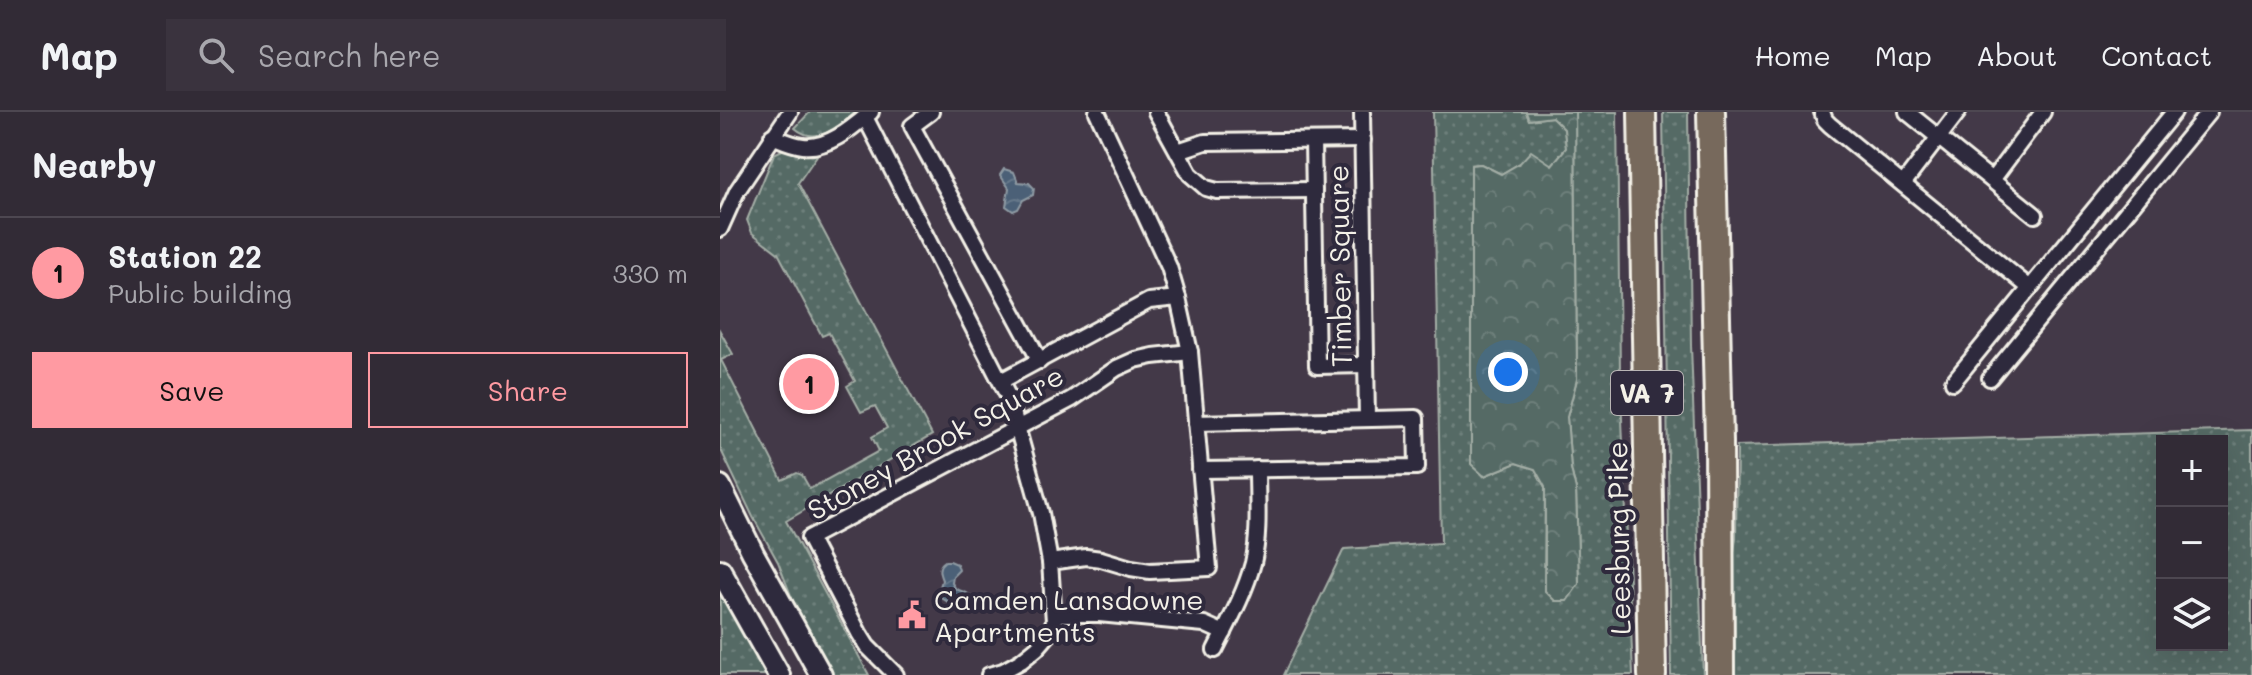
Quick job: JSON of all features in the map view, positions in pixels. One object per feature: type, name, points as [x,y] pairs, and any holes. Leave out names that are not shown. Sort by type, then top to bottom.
[{"type":"highway","name":"Leesburg Pike","points":[[1639,112],[1643,151],[1652,675]]},
{"type":"highway","name":"VA 7","points":[[1711,112],[1719,442],[1720,675]]},
{"type":"highway","points":[[1714,243],[1728,112]]},
{"type":"main road","points":[[720,486],[753,553],[821,675]]},
{"type":"main road","points":[[720,570],[779,675]]},
{"type":"street","points":[[720,229],[737,191],[790,112]]},
{"type":"street","points":[[931,112],[912,126],[1040,361]]},
{"type":"street","points":[[1050,562],[1086,557],[1150,571],[1209,568],[1190,352],[1178,298],[1169,267],[1097,112]]},
{"type":"street","points":[[1156,112],[1195,180],[1206,188],[1217,191],[1314,190]]},
{"type":"street","name":"Timber Square","points":[[1362,112],[1367,419]]},
{"type":"street","points":[[1822,112],[1830,125],[2030,288]]},
{"type":"street","points":[[1907,112],[2035,215]]},
{"type":"street","points":[[1903,184],[1958,112]]},
{"type":"street","points":[[1992,180],[2043,112]]},
{"type":"street","points":[[1953,382],[2174,112]]},
{"type":"street","points":[[1990,378],[2209,112]]},
{"type":"street","points":[[772,136],[802,146],[816,146],[831,141],[868,114],[1009,398],[1041,513],[1055,614],[1050,633],[1037,648],[1021,661],[989,675]]},
{"type":"street","points":[[1178,151],[1205,142],[1363,140]]},
{"type":"street","points":[[1313,141],[1317,366],[1366,365]]},
{"type":"street","points":[[1001,381],[1149,301],[1178,298]]},
{"type":"street","name":"Stoney Brook Square","points":[[896,675],[867,646],[809,538],[1072,399],[1117,368],[1153,356],[1190,352]]},
{"type":"street","points":[[1196,423],[1416,418],[1417,467],[1200,470]]},
{"type":"street","points":[[1215,650],[1246,585],[1253,561],[1257,537],[1257,469]]},
{"type":"street","points":[[1055,614],[1099,614],[1204,624],[1224,633]]},
{"type":"green space","points":[[810,112],[856,112],[827,132],[811,135],[795,128]]},
{"type":"green space","points":[[1433,112],[1526,112],[1529,120],[1552,117],[1564,129],[1566,148],[1552,165],[1520,163],[1501,174],[1481,164],[1471,165],[1471,463],[1484,476],[1516,463],[1535,469],[1545,487],[1544,582],[1579,584],[1576,490],[1567,417],[1577,379],[1575,112],[1617,112],[1620,373],[1633,675],[1283,675],[1344,549],[1441,543]]},
{"type":"green space","points":[[1526,112],[1575,112],[1577,379],[1567,417],[1576,490],[1579,584],[1567,601],[1555,601],[1545,591],[1545,487],[1535,469],[1516,463],[1484,476],[1471,464],[1471,165],[1481,164],[1501,174],[1520,163],[1531,151],[1552,165],[1566,148],[1564,129],[1552,117],[1529,120]]},
{"type":"green space","points":[[1663,112],[1688,112],[1691,345],[1703,675],[1671,675]]},
{"type":"green space","points":[[790,146],[820,151],[798,183],[932,435],[786,521],[869,675],[832,675],[795,606],[778,562],[720,448],[720,331],[733,354],[721,360],[782,480],[797,473],[802,475],[810,489],[879,451],[872,437],[887,428],[875,406],[861,412],[847,386],[855,381],[829,333],[822,336],[778,253],[752,233],[747,220],[774,154]]},
{"type":"green space","points":[[2252,430],[2252,675],[1733,675],[1732,566],[1736,538],[1737,446]]},
{"type":"green space","points":[[720,586],[770,675],[720,675]]},
{"type":"water","points":[[1004,169],[1014,172],[1018,182],[1029,183],[1034,188],[1033,195],[1013,211],[1006,206],[1009,188],[1000,175]]},
{"type":"water","points":[[945,561],[957,564],[959,570],[953,576],[952,583],[956,589],[970,596],[972,602],[968,609],[960,609],[941,596],[939,570]]},
{"type":"place","name":"Station 22","points":[[809,384]]},
{"type":"place","name":"Camden Lansdowne Apartments","points":[[912,615]]}]
